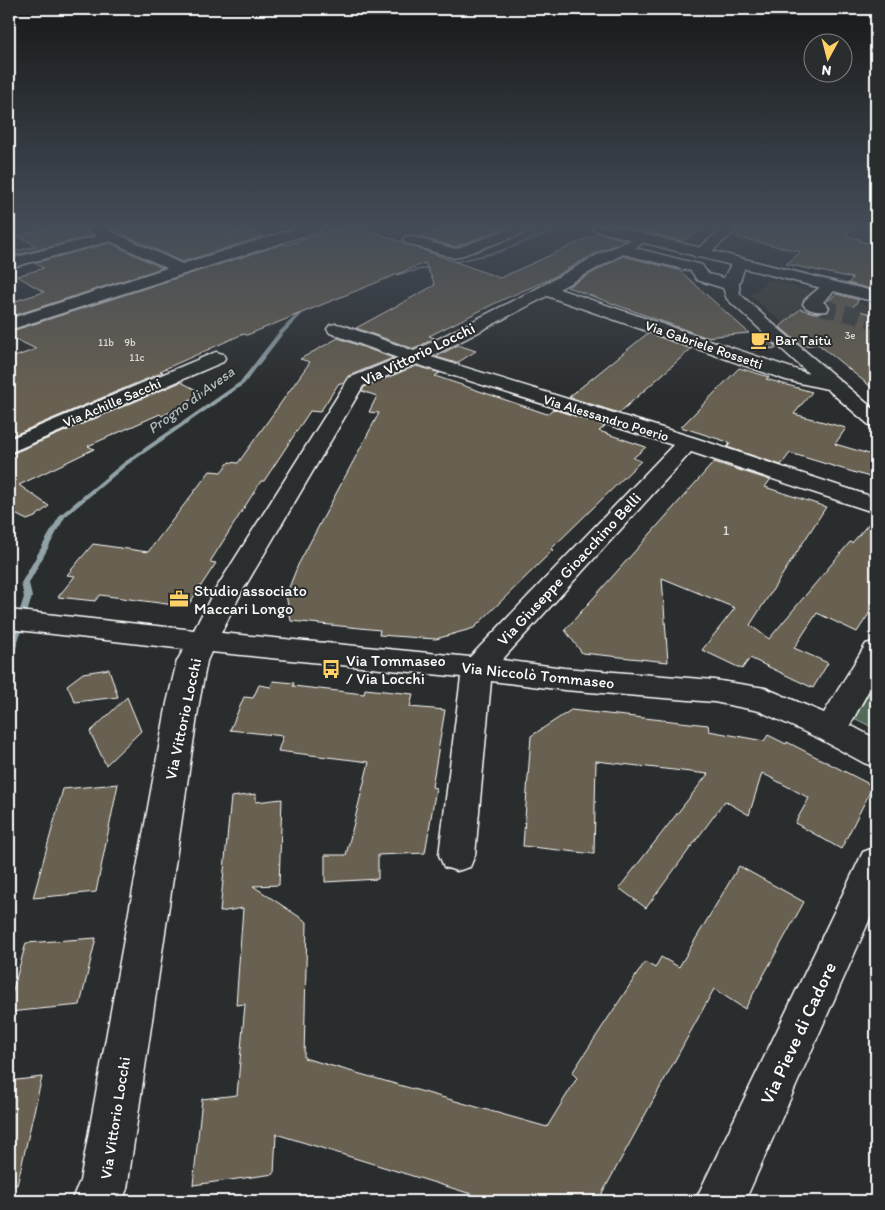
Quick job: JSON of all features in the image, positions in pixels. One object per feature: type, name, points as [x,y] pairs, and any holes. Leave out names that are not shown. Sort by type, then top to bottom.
[{"type":"street","points":[[9,325],[137,283]]},
{"type":"street","name":"Via Vittorio Locchi","points":[[96,1201],[103,1189],[183,703],[197,651],[226,595],[356,382],[416,358],[558,283]]},
{"type":"street","points":[[725,283],[730,285],[729,290],[733,296],[766,327],[876,421]]},
{"type":"street","points":[[792,283],[825,296],[876,297]]},
{"type":"street","name":"Via Gabriele Rossetti","points":[[546,290],[793,376],[835,385]]},
{"type":"street","name":"Via Alessandro Poerio","points":[[336,329],[416,358],[687,443],[876,506]]},
{"type":"street","name":"Via Achille Sacchi","points":[[9,447],[216,358]]},
{"type":"street","name":"Via Giuseppe Gioacchino Belli","points":[[477,668],[687,443]]},
{"type":"street","name":"Via Niccolò Tommaseo","points":[[9,619],[48,622],[197,651],[477,668],[564,679],[714,691],[765,700],[831,730],[876,754]]},
{"type":"street","points":[[831,730],[876,651]]},
{"type":"street","points":[[457,855],[477,668]]},
{"type":"street","name":"Via Pieve di Cadore","points":[[720,1201],[876,864]]},
{"type":"shaded area","points":[[765,283],[783,283],[876,307],[876,336],[834,333],[798,336],[750,295]]},
{"type":"green space","points":[[876,682],[876,729],[854,718]]},
{"type":"building","points":[[30,283],[114,283],[9,317],[9,303],[44,292]]},
{"type":"building","points":[[160,283],[374,283],[247,335],[243,334],[160,371],[163,372],[9,437],[9,359],[36,349],[9,336],[9,332]]},
{"type":"building","points":[[434,283],[540,283],[429,336],[435,338],[414,349],[356,328],[435,285]]},
{"type":"building","points":[[573,283],[694,283],[749,333],[705,337],[567,287]]},
{"type":"building","points":[[850,283],[873,283],[868,288]]},
{"type":"building","points":[[836,294],[859,300],[851,309],[876,315],[876,391],[818,344],[802,346],[780,327],[800,309],[814,313],[827,313],[831,307],[826,302]]},
{"type":"building","points":[[648,333],[691,349],[619,413],[569,397]]},
{"type":"building","points":[[338,338],[393,358],[348,376],[343,384],[339,383],[320,412],[310,411],[264,481],[261,481],[210,562],[216,563],[189,604],[175,603],[174,605],[100,595],[95,601],[58,597],[75,576],[67,575],[93,544],[148,552],[210,471],[221,472],[229,462],[238,463],[310,362],[300,359]]},
{"type":"building","points":[[767,338],[777,348],[753,350]]},
{"type":"building","points":[[458,345],[476,351],[457,363],[436,357]]},
{"type":"building","points":[[416,366],[440,373],[435,376],[547,414],[553,409],[605,426],[599,431],[646,447],[633,458],[641,461],[474,628],[436,639],[379,635],[380,630],[291,621],[286,595],[298,565],[379,413],[369,412],[377,396],[362,391],[364,387]]},
{"type":"building","points":[[739,368],[769,377],[766,379],[812,392],[794,414],[846,428],[835,444],[876,456],[876,479],[790,453],[781,465],[727,447],[731,443],[681,427]]},
{"type":"building","points":[[181,382],[204,394],[162,416],[160,414],[88,446],[94,449],[19,485],[49,506],[35,517],[27,520],[9,511],[9,455]]},
{"type":"building","points":[[714,462],[770,480],[765,487],[826,507],[750,625],[769,639],[850,542],[852,543],[876,515],[876,603],[857,632],[817,613],[794,648],[828,663],[813,688],[750,658],[742,669],[702,650],[735,608],[662,578],[668,662],[582,653],[565,630]]},
{"type":"building","points":[[109,669],[118,697],[75,702],[67,685],[83,673]]},
{"type":"building","points":[[273,681],[294,683],[293,686],[364,694],[365,689],[413,694],[410,707],[445,710],[432,787],[436,788],[425,853],[378,855],[378,879],[325,882],[325,855],[346,855],[369,762],[278,751],[283,736],[230,730],[244,697],[253,698],[259,685],[271,687]]},
{"type":"building","points":[[127,697],[141,731],[106,765],[90,732]]},
{"type":"building","points":[[571,710],[708,725],[709,731],[764,741],[768,735],[786,744],[787,742],[873,786],[841,849],[795,823],[809,798],[762,773],[749,815],[725,801],[646,908],[619,888],[708,774],[596,761],[594,854],[523,846],[531,736]]},
{"type":"building","points":[[118,784],[96,892],[33,898],[63,789]]},
{"type":"building","points":[[256,794],[256,802],[282,799],[279,885],[253,886],[307,922],[304,1058],[547,1127],[577,1078],[572,1073],[645,962],[655,968],[661,957],[679,967],[739,866],[804,902],[745,1009],[714,989],[598,1201],[494,1201],[276,1134],[274,1174],[193,1185],[202,1099],[237,1095],[245,1004],[236,1005],[243,908],[220,912],[231,797]]},
{"type":"building","points":[[96,938],[80,1005],[9,1012],[9,1004],[26,943]]},
{"type":"building","points":[[42,1077],[17,1185],[9,1184],[9,1081]]},
{"type":"waterway","name":"Progno di Avesa","points":[[9,657],[28,597],[25,583],[62,516],[125,464],[242,383],[280,334],[307,307]]},
{"type":"tunnel","points":[[821,307],[876,321]]},
{"type":"place","name":"Bar Taitù","points":[[760,340]]},
{"type":"place","name":"Studio associato Maccari Longo","points":[[179,599]]},
{"type":"place","name":"Via Tommaseo / Via Locchi","points":[[331,669]]}]
